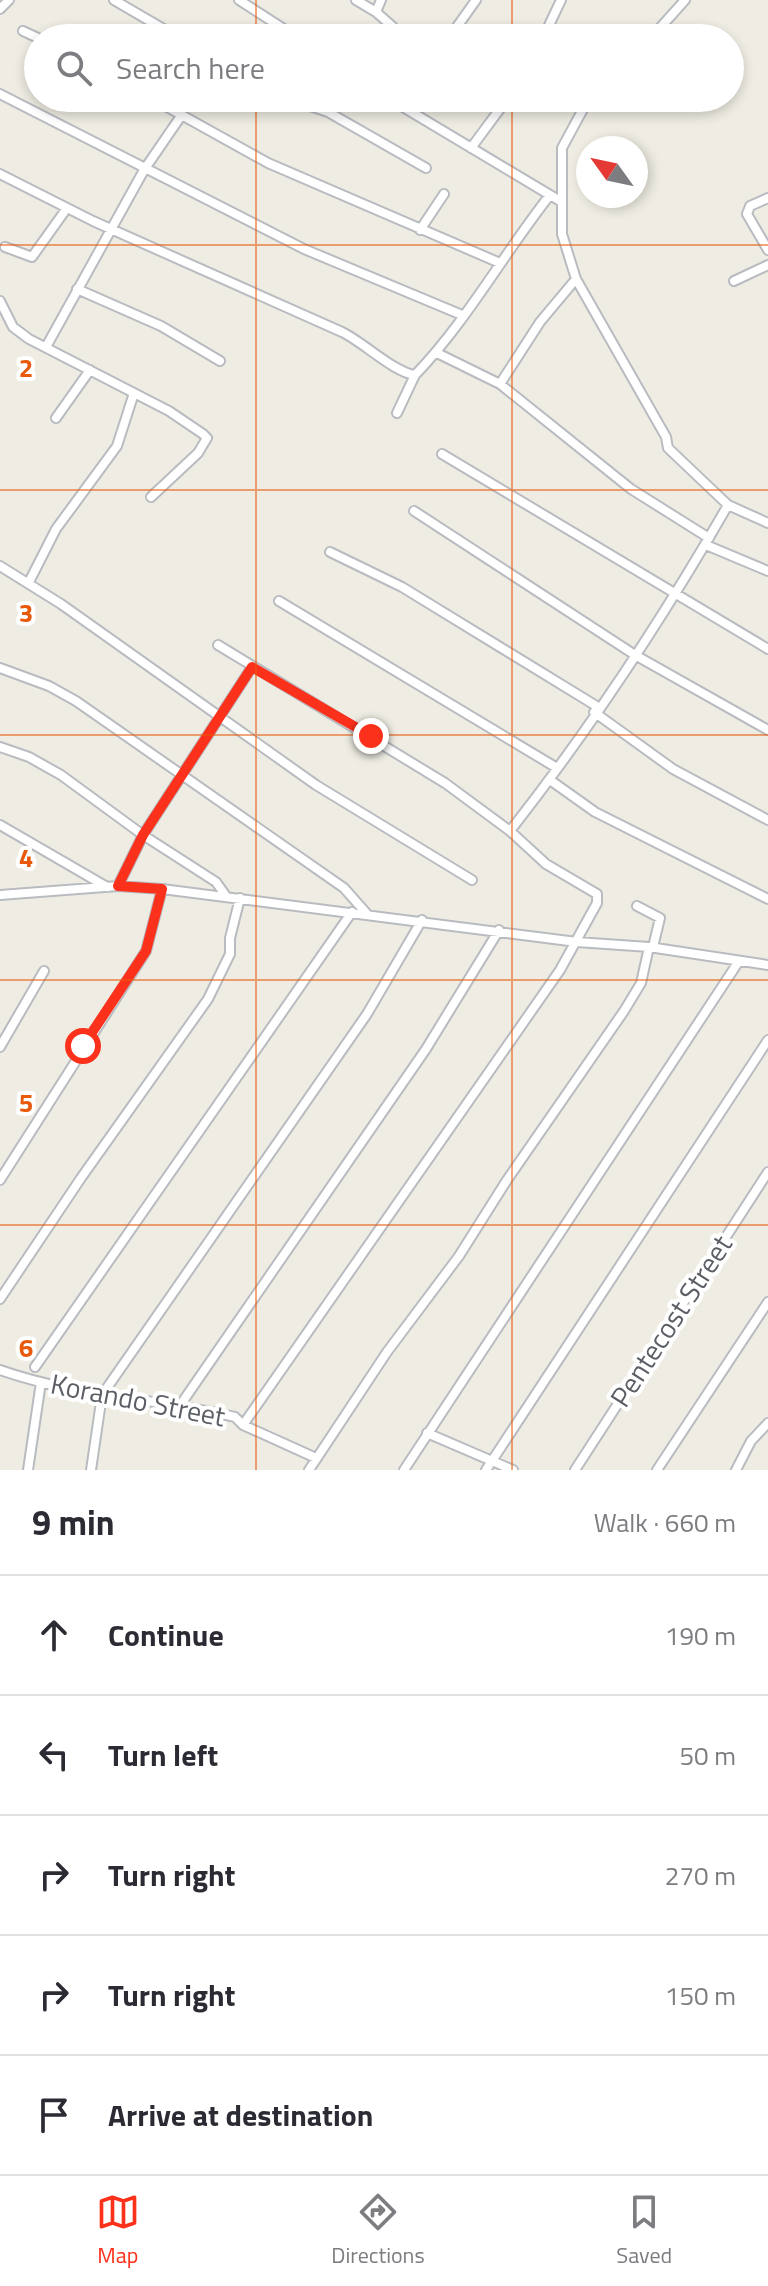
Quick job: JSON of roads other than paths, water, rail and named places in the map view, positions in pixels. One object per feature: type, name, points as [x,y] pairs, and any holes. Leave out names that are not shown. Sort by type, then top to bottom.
[{"type":"street","points":[[0,9],[9,0]]},
{"type":"street","points":[[114,0],[155,24]]},
{"type":"street","points":[[239,0],[276,24]]},
{"type":"street","points":[[356,0],[393,24]]},
{"type":"street","points":[[376,12],[381,0]]},
{"type":"street","points":[[459,24],[476,0]]},
{"type":"street","points":[[550,24],[561,0]]},
{"type":"street","points":[[664,24],[685,0]]},
{"type":"street","points":[[0,94],[24,107]]},
{"type":"street","points":[[34,112],[304,249],[462,315]]},
{"type":"street","points":[[174,112],[268,163],[500,263]]},
{"type":"street","points":[[328,112],[426,168]]},
{"type":"street","points":[[412,112],[562,202]]},
{"type":"street","points":[[471,148],[498,112]]},
{"type":"street","points":[[581,112],[562,146],[562,234],[576,279],[666,437],[668,448],[728,505],[768,523]]},
{"type":"street","points":[[46,347],[144,170],[181,116]]},
{"type":"street","points":[[0,174],[111,229],[342,332],[366,344],[404,372],[415,375]]},
{"type":"street","points":[[420,230],[444,194]]},
{"type":"street","points":[[397,413],[415,375],[437,353],[550,195]]},
{"type":"street","points":[[768,198],[750,206],[747,214],[768,250]]},
{"type":"street","points":[[5,247],[32,257],[67,208]]},
{"type":"street","points":[[734,281],[768,265]]},
{"type":"street","points":[[500,384],[540,322],[576,279]]},
{"type":"street","points":[[77,289],[161,326],[220,361]]},
{"type":"street","points":[[0,301],[13,327],[187,421],[207,438],[198,453],[151,497]]},
{"type":"street","points":[[437,353],[500,384],[631,489],[707,541],[768,571]]},
{"type":"street","points":[[56,418],[90,370]]},
{"type":"street","points":[[29,582],[56,529],[117,446],[134,393]]},
{"type":"street","points":[[442,454],[768,649]]},
{"type":"street","points":[[510,831],[550,780],[635,655],[728,505]]},
{"type":"street","points":[[414,511],[635,655],[768,730]]},
{"type":"street","points":[[330,552],[402,587],[596,710],[673,769],[768,820]]},
{"type":"street","points":[[0,566],[29,582],[341,801],[472,880]]},
{"type":"street","points":[[279,601],[557,768]]},
{"type":"street","points":[[218,645],[445,783],[510,831],[546,864],[597,894],[597,903],[577,942],[243,1425]]},
{"type":"street","points":[[118,886],[143,835],[252,667]]},
{"type":"street","points":[[0,668],[49,686],[76,701],[344,888],[367,914]]},
{"type":"street","points":[[0,747],[29,757],[61,775],[143,835],[216,882],[226,896]]},
{"type":"street","points":[[550,780],[595,812],[768,899]]},
{"type":"street","points":[[0,825],[107,887]]},
{"type":"street","points":[[0,895],[118,886],[162,889],[577,942],[651,947],[768,965]]},
{"type":"street","points":[[0,1180],[146,951],[162,889]]},
{"type":"street","points":[[0,1299],[208,999],[230,954],[230,938],[240,898]]},
{"type":"street","points":[[309,1470],[387,1352],[459,1256],[641,983],[660,918],[637,906]]},
{"type":"street","points":[[35,1367],[352,912]]},
{"type":"street","points":[[91,1470],[102,1395],[367,1014],[422,920]]},
{"type":"street","points":[[181,1404],[426,1049],[499,930]]},
{"type":"street","points":[[404,1470],[739,961]]},
{"type":"street","points":[[0,1047],[44,971]]},
{"type":"street","points":[[488,1467],[768,1040]]},
{"type":"street","name":"Pentecost Street","points":[[575,1470],[768,1172]]},
{"type":"street","points":[[657,1470],[768,1302]]},
{"type":"street","name":"Korando Street","points":[[0,1370],[102,1395],[181,1404],[235,1417],[243,1425],[316,1458]]},
{"type":"street","points":[[28,1470],[41,1382]]},
{"type":"street","points":[[736,1470],[751,1441],[768,1423]]},
{"type":"street","points":[[427,1433],[488,1467],[513,1470]]}]
